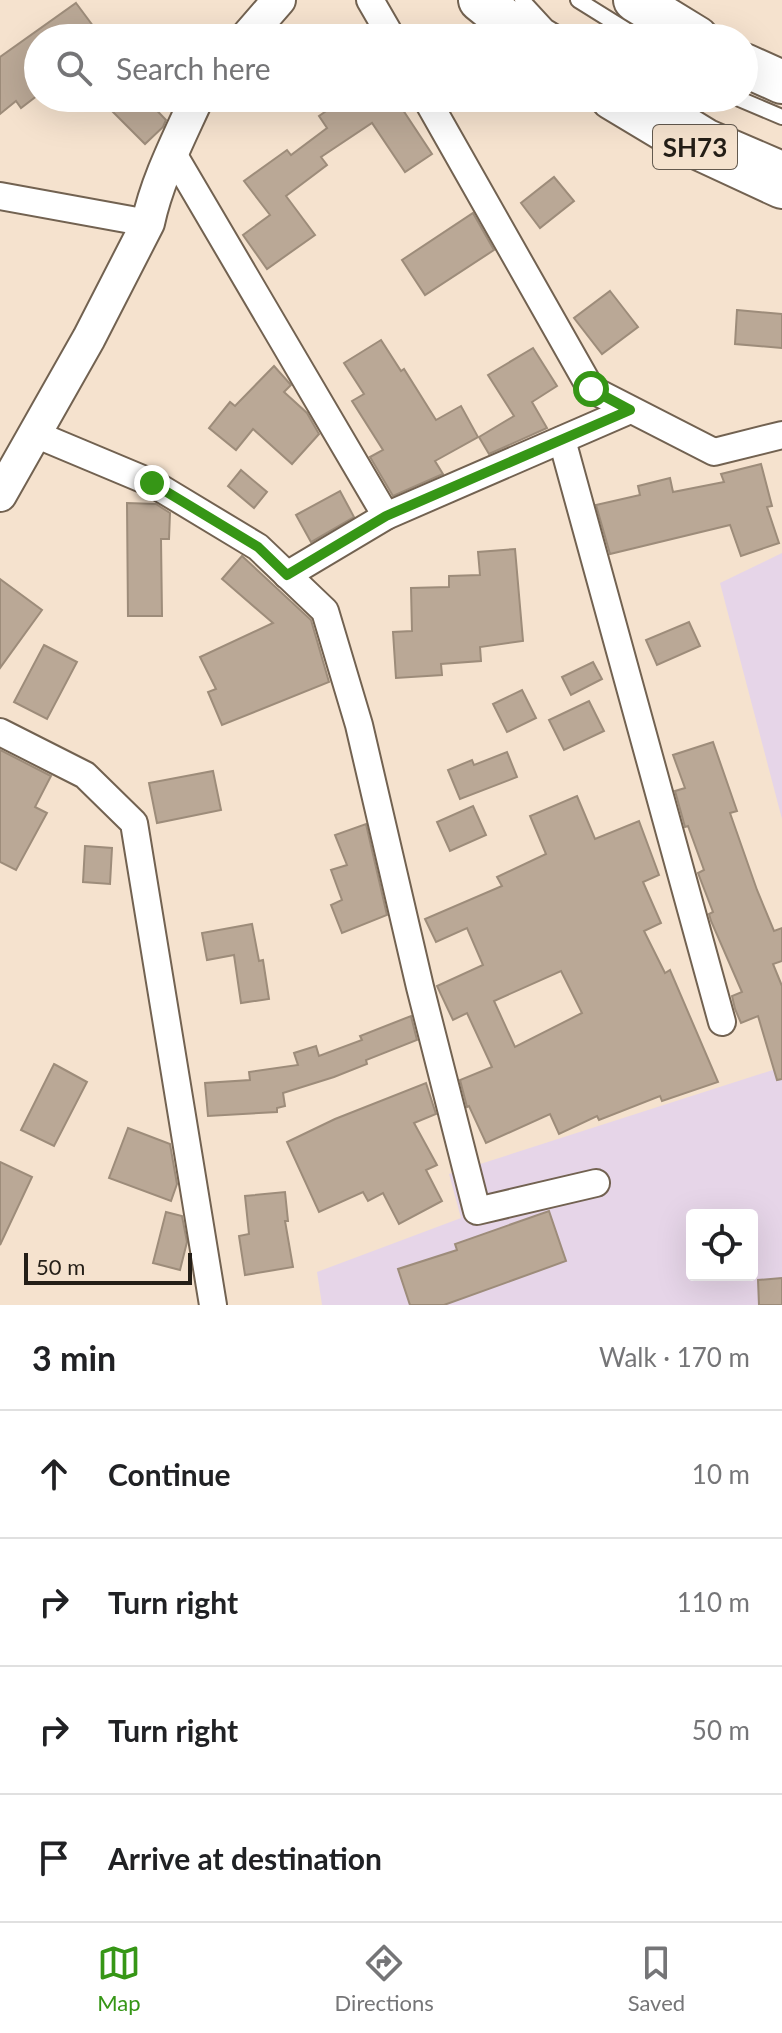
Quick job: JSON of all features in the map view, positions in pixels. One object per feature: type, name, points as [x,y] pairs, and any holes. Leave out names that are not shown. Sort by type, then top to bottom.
[{"type":"main road","points":[[480,0],[510,24]]},
{"type":"main road","points":[[635,0],[674,24]]},
{"type":"main road","points":[[758,71],[782,82]]},
{"type":"main road","name":"SH73","points":[[635,112],[687,143],[782,187]]},
{"type":"street","points":[[370,0],[384,24]]},
{"type":"street","points":[[3,483],[35,434],[89,338],[148,223],[172,152],[191,112]]},
{"type":"street","points":[[434,112],[591,389],[714,452],[782,435]]},
{"type":"street","points":[[172,152],[386,516]]},
{"type":"street","points":[[0,196],[148,223]]},
{"type":"street","points":[[287,575],[386,516],[630,410]]},
{"type":"street","points":[[35,434],[152,483],[258,547],[325,611],[359,725],[420,987],[477,1211],[596,1183]]},
{"type":"street","points":[[562,440],[722,1022]]},
{"type":"street","points":[[0,732],[85,775],[134,823],[213,1305]]},
{"type":"lane","points":[[522,0],[544,24]]},
{"type":"lane","points":[[578,0],[617,24]]},
{"type":"lane","points":[[758,107],[782,117]]},
{"type":"lane","points":[[686,112],[712,128],[782,158]]},
{"type":"shaded area","points":[[782,553],[782,819],[720,583]]},
{"type":"shaded area","points":[[782,1067],[782,1305],[322,1305],[317,1272],[461,1218],[449,1174]]},
{"type":"building","points":[[76,3],[92,24],[46,24]]},
{"type":"building","points":[[24,40],[24,106],[21,108],[16,101],[0,114],[0,57]]},
{"type":"building","points":[[113,112],[158,112],[166,120],[145,144]]},
{"type":"building","points":[[325,112],[404,112],[432,154],[405,172],[372,123],[321,157],[327,165],[286,196],[315,235],[267,269],[243,235],[270,215],[244,181],[287,150],[291,155],[327,128],[319,116]]},
{"type":"building","points":[[554,177],[574,201],[540,228],[521,203]]},
{"type":"building","points":[[473,213],[494,250],[425,295],[402,260]]},
{"type":"building","points":[[610,291],[638,327],[602,354],[574,318]]},
{"type":"building","points":[[737,310],[782,314],[782,348],[735,344]]},
{"type":"building","points":[[381,340],[401,371],[404,369],[436,420],[461,406],[478,437],[435,461],[443,474],[393,496],[370,457],[383,450],[352,401],[364,394],[344,363]]},
{"type":"building","points":[[533,348],[557,386],[532,402],[547,428],[489,454],[479,437],[514,416],[488,375]]},
{"type":"building","points":[[274,366],[291,385],[284,392],[307,413],[319,434],[292,464],[253,429],[236,450],[209,428],[230,402],[235,406]]},
{"type":"building","points":[[761,464],[772,506],[767,507],[779,543],[741,556],[730,525],[610,554],[596,505],[640,495],[638,486],[670,478],[673,492],[724,482],[721,474]]},
{"type":"building","points":[[241,470],[267,492],[254,508],[228,486]]},
{"type":"building","points":[[340,491],[354,517],[311,542],[296,515]]},
{"type":"building","points":[[127,503],[156,504],[170,513],[169,539],[161,539],[162,616],[128,616]]},
{"type":"building","points":[[515,549],[523,641],[480,647],[481,661],[441,664],[442,675],[396,678],[393,632],[412,631],[411,588],[449,587],[449,576],[480,575],[478,552]]},
{"type":"building","points":[[242,556],[311,620],[329,682],[222,725],[208,692],[216,689],[200,657],[273,623],[222,579]]},
{"type":"building","points":[[0,579],[42,610],[0,668]]},
{"type":"building","points":[[689,622],[700,646],[657,665],[646,640]]},
{"type":"building","points":[[44,645],[77,662],[47,719],[14,702]]},
{"type":"building","points":[[593,662],[602,679],[571,695],[562,677]]},
{"type":"building","points":[[522,690],[536,718],[507,732],[493,704]]},
{"type":"building","points":[[589,701],[604,731],[564,750],[549,720]]},
{"type":"building","points":[[713,742],[737,811],[730,813],[757,890],[774,931],[782,928],[782,961],[773,964],[782,986],[782,1079],[777,1080],[758,1016],[741,1023],[735,1009],[732,996],[742,992],[711,921],[709,914],[713,912],[698,873],[704,870],[688,826],[685,827],[675,791],[685,788],[673,755]]},
{"type":"building","points":[[0,750],[51,776],[35,807],[47,813],[16,870],[0,862]]},
{"type":"building","points":[[507,752],[517,777],[460,799],[448,770],[472,760],[474,765]]},
{"type":"building","points":[[213,771],[221,810],[157,823],[149,783]]},
{"type":"building","points":[[577,796],[595,839],[639,821],[659,875],[643,882],[661,923],[644,931],[665,973],[670,970],[718,1082],[662,1101],[660,1096],[599,1120],[597,1116],[559,1134],[550,1114],[486,1143],[467,1107],[460,1080],[492,1067],[467,1013],[453,1020],[437,986],[483,965],[467,928],[436,942],[425,919],[502,886],[497,877],[546,854],[530,816]],"holes":[[[561,971],[582,1013],[515,1047],[494,1001]]]},
{"type":"building","points":[[473,806],[486,835],[450,851],[437,822]]},
{"type":"building","points":[[366,824],[387,915],[342,933],[331,905],[342,900],[331,870],[347,865],[335,835]]},
{"type":"building","points":[[85,846],[112,848],[110,884],[83,882]]},
{"type":"building","points":[[252,924],[259,961],[263,960],[269,999],[241,1003],[234,955],[207,960],[202,933]]},
{"type":"building","points":[[411,1016],[417,1040],[366,1060],[367,1064],[283,1093],[285,1106],[277,1108],[277,1112],[208,1116],[205,1083],[250,1080],[249,1072],[298,1065],[294,1053],[316,1046],[319,1056],[362,1040],[360,1036]]},
{"type":"building","points":[[54,1064],[87,1082],[54,1146],[21,1130]]},
{"type":"building","points":[[426,1083],[436,1114],[414,1123],[437,1165],[426,1170],[442,1201],[399,1224],[383,1193],[368,1201],[363,1192],[319,1212],[287,1142],[335,1119]]},
{"type":"building","points":[[128,1128],[170,1144],[177,1184],[171,1201],[109,1178]]},
{"type":"building","points":[[0,1162],[32,1177],[0,1245]]},
{"type":"building","points":[[285,1192],[288,1221],[285,1221],[293,1267],[245,1275],[239,1236],[249,1234],[245,1196]]},
{"type":"building","points":[[549,1211],[566,1261],[444,1305],[410,1305],[398,1269],[457,1250],[455,1244]]},
{"type":"building","points":[[166,1212],[182,1216],[187,1242],[180,1270],[153,1263]]},
{"type":"building","points":[[782,1278],[782,1305],[759,1305],[758,1280]]},
{"type":"route","points":[[152,483],[258,547],[287,575],[386,516],[630,410],[591,389]]}]
